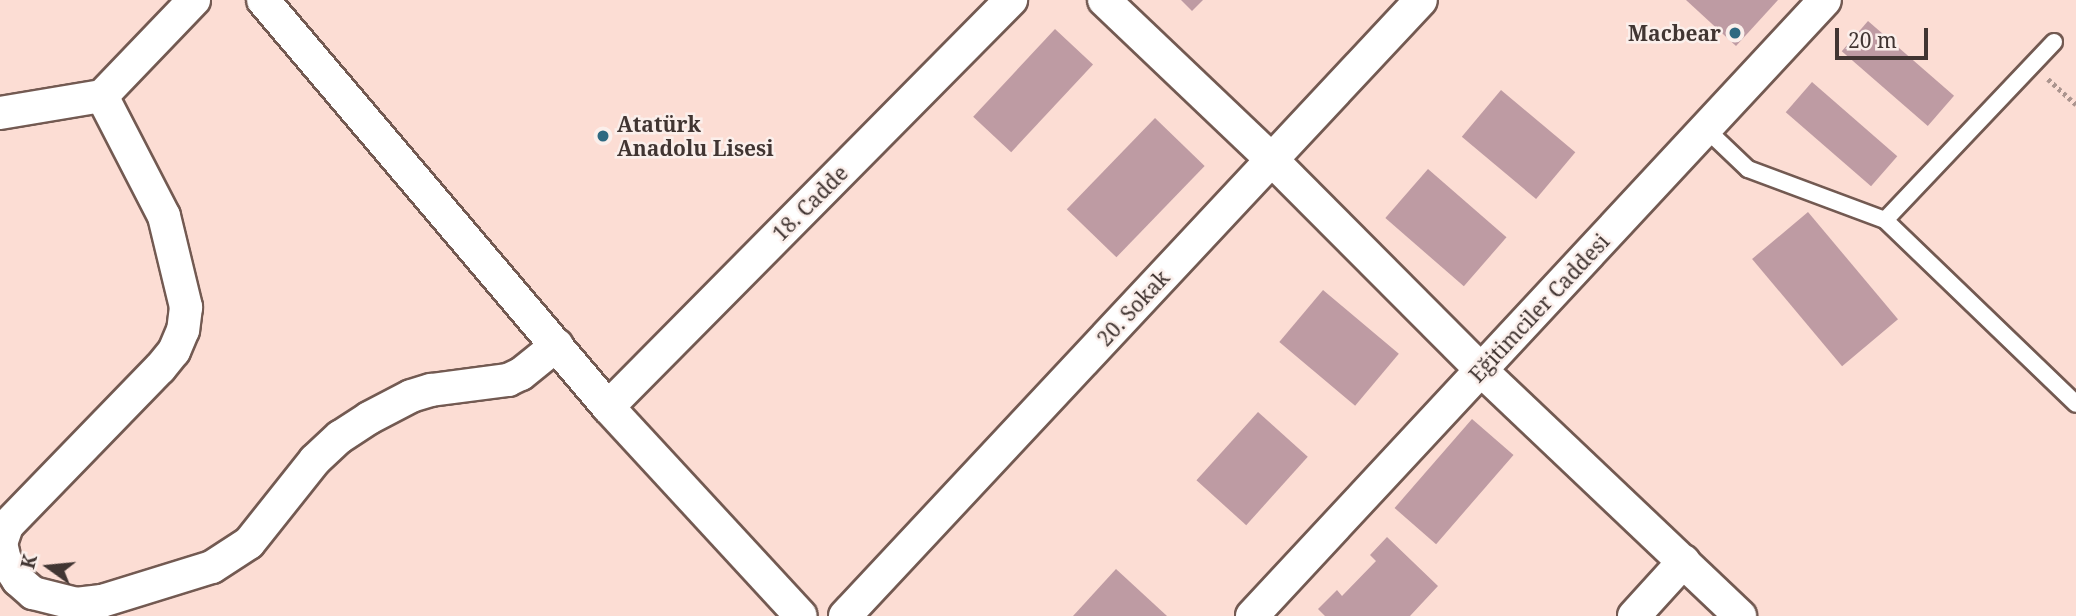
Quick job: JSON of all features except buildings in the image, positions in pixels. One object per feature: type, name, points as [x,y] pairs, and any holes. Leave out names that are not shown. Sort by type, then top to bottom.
[{"type":"street","points":[[0,113],[103,96],[194,0]]},
{"type":"street","points":[[263,0],[608,407],[801,616]]},
{"type":"street","name":"18. Cadde","points":[[608,407],[1011,0]]},
{"type":"street","points":[[1104,0],[1270,158],[1482,371],[1740,616]]},
{"type":"street","name":"20. Sokak","points":[[845,616],[1420,0]]},
{"type":"street","name":"Eğitimciler Caddesi","points":[[1252,616],[1706,129],[1818,2]]},
{"type":"street","points":[[103,96],[164,216],[186,307],[183,330],[174,351],[160,368],[7,526],[1,543],[5,560],[18,580],[33,593],[76,604],[102,601],[212,567],[249,542],[315,460],[349,431],[411,396],[431,390],[508,380],[522,374],[557,345]]},
{"type":"street","points":[[1634,616],[1684,561]]},
{"type":"lane","points":[[1885,220],[2054,42]]},
{"type":"lane","points":[[1706,129],[1748,169],[1885,220],[2076,404]]},
{"type":"path","points":[[2032,65],[2076,104]]},
{"type":"place","name":"Macbear","points":[[1735,33]]},
{"type":"place","name":"Atatürk Anadolu Lisesi","points":[[603,136]]}]
